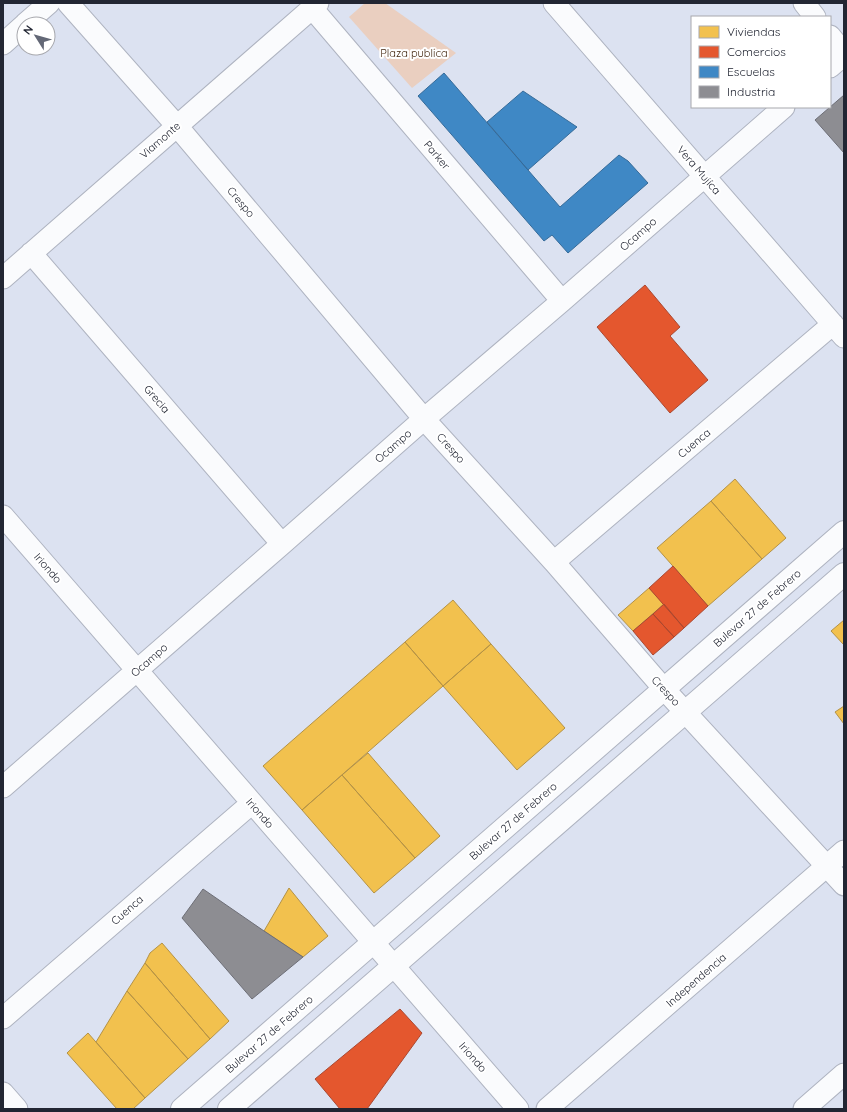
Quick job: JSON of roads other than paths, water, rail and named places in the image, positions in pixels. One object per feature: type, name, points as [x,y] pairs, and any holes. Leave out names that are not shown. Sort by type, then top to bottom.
[{"type":"main road","name":"Bulevar 27 de Febrero","points":[[182,1109],[374,944],[844,532]]},
{"type":"main road","points":[[229,1109],[844,574]]},
{"type":"street","points":[[35,16],[49,3]]},
{"type":"street","name":"Crespo","points":[[68,3],[177,126],[424,419],[554,562],[664,689],[844,885]]},
{"type":"street","name":"Vera Mujíca","points":[[554,3],[839,330]]},
{"type":"street","points":[[804,3],[814,16]]},
{"type":"street","name":"Viamonte","points":[[3,278],[315,6]]},
{"type":"street","name":"Parker","points":[[315,6],[562,301]]},
{"type":"street","points":[[3,44],[16,33]]},
{"type":"street","points":[[831,37],[844,54],[831,66]]},
{"type":"street","name":"Ocampo","points":[[3,787],[783,108]]},
{"type":"street","name":"Grecia","points":[[31,253],[282,544]]},
{"type":"street","name":"Cuenca","points":[[554,562],[839,330]]},
{"type":"street","name":"Iriondo","points":[[3,516],[518,1109]]},
{"type":"street","name":"Cuenca","points":[[3,1018],[252,803]]},
{"type":"street","name":"Independencia","points":[[547,1109],[844,851]]},
{"type":"street","points":[[804,1109],[844,1074]]},
{"type":"street","points":[[3,1093],[17,1109]]},
{"type":"park label","name":"Plaza publica","points":[[414,53]]}]
